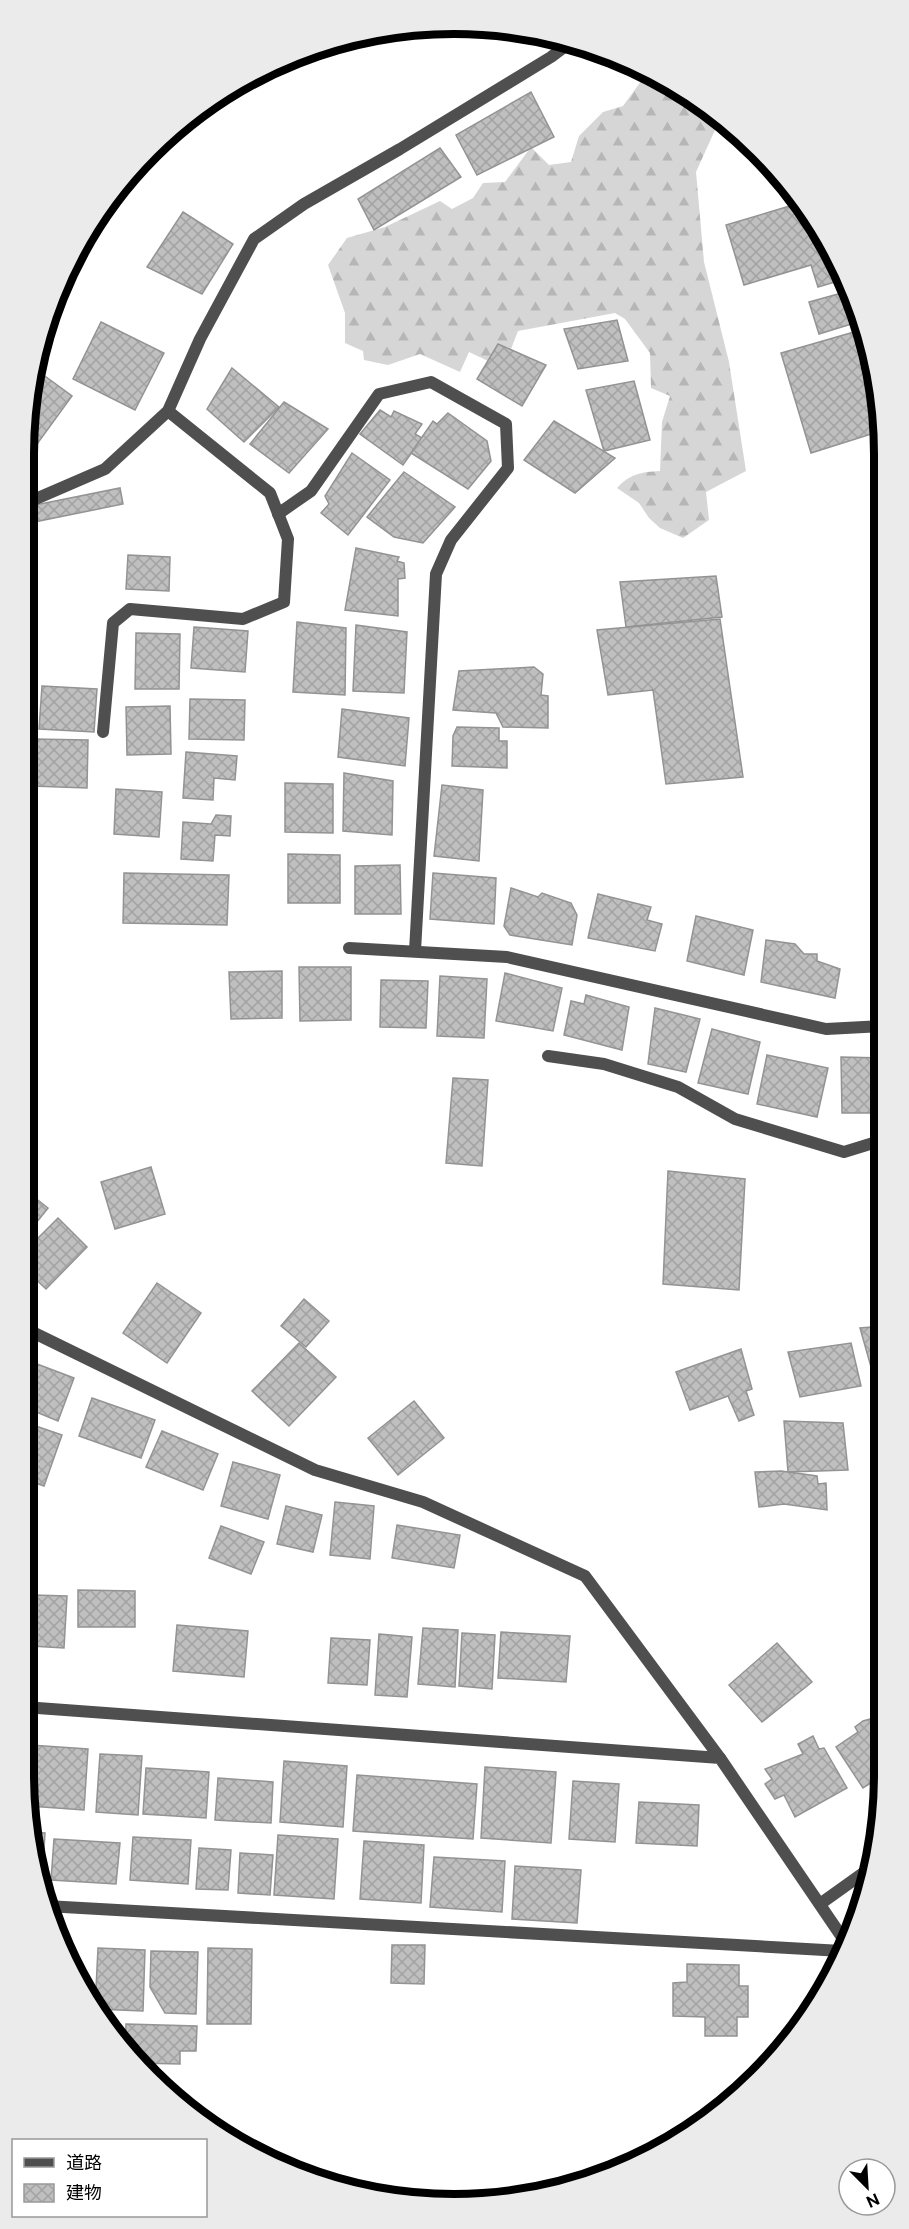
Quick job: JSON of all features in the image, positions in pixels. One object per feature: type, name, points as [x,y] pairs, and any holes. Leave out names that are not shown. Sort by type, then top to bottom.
[{"type":"street","points":[[34,500],[105,469],[168,411],[200,339],[254,239],[304,204],[400,149],[562,49]]},
{"type":"street","points":[[278,514],[311,491],[379,394],[431,382],[506,424],[508,468],[451,540],[436,574],[415,951]]},
{"type":"street","points":[[103,732],[113,623],[130,609],[243,619],[284,602],[288,540],[270,493],[168,411]]},
{"type":"street","points":[[349,948],[507,957],[826,1029],[874,1026]]},
{"type":"street","points":[[548,1056],[604,1064],[678,1087],[735,1119],[844,1152],[874,1143]]},
{"type":"street","points":[[34,1333],[315,1470],[423,1502],[585,1576],[720,1758],[842,1937]]},
{"type":"street","points":[[34,1708],[720,1758]]},
{"type":"street","points":[[820,1904],[862,1875]]},
{"type":"street","points":[[56,1907],[835,1951]]},
{"type":"green space","points":[[642,79],[688,105],[717,127],[696,172],[704,262],[729,362],[746,471],[706,492],[709,520],[683,538],[660,528],[649,518],[639,503],[617,488],[636,475],[660,471],[662,422],[670,396],[651,388],[650,353],[625,319],[615,313],[518,331],[511,349],[498,344],[488,361],[469,352],[460,372],[420,354],[388,365],[364,360],[363,351],[345,343],[345,313],[328,265],[347,238],[385,227],[440,201],[452,209],[473,198],[483,183],[505,182],[531,147],[549,165],[571,162],[579,136],[603,112],[623,106]]},
{"type":"building","points":[[531,92],[554,137],[477,175],[456,135]]},
{"type":"building","points":[[440,148],[461,177],[374,230],[358,199]]},
{"type":"building","points":[[793,205],[818,245],[837,281],[818,287],[811,265],[744,285],[726,225]]},
{"type":"building","points":[[183,212],[233,244],[202,294],[147,267]]},
{"type":"building","points":[[842,293],[853,323],[819,334],[809,302]]},
{"type":"building","points":[[617,320],[628,361],[578,369],[564,329]]},
{"type":"building","points":[[101,322],[164,353],[135,410],[73,379]]},
{"type":"building","points":[[856,332],[871,400],[874,433],[811,453],[781,353]]},
{"type":"building","points":[[498,344],[546,365],[522,406],[477,379]]},
{"type":"building","points":[[232,368],[279,407],[244,442],[207,409]]},
{"type":"building","points":[[43,374],[72,396],[34,448]]},
{"type":"building","points":[[634,381],[650,440],[604,451],[586,390]]},
{"type":"building","points":[[284,402],[328,429],[289,473],[250,444]]},
{"type":"building","points":[[380,410],[391,417],[394,411],[422,424],[415,434],[422,438],[403,465],[360,434]]},
{"type":"building","points":[[448,413],[487,441],[491,461],[468,489],[411,453],[433,421],[437,424]]},
{"type":"building","points":[[554,421],[615,458],[575,493],[524,460]]},
{"type":"building","points":[[352,453],[390,480],[348,535],[321,513],[329,504],[325,496]]},
{"type":"building","points":[[404,472],[455,507],[423,543],[394,537],[367,517]]},
{"type":"building","points":[[120,488],[123,504],[34,522],[34,505]]},
{"type":"building","points":[[356,548],[399,557],[397,561],[404,563],[405,578],[398,579],[398,616],[345,610]]},
{"type":"building","points":[[128,555],[170,557],[169,591],[126,589]]},
{"type":"building","points":[[716,576],[722,617],[626,627],[620,582]]},
{"type":"building","points":[[720,619],[743,777],[666,784],[653,690],[608,695],[597,630]]},
{"type":"building","points":[[297,622],[346,628],[345,695],[293,692]]},
{"type":"building","points":[[356,625],[407,632],[404,693],[353,691]]},
{"type":"building","points":[[194,627],[248,631],[245,672],[191,668]]},
{"type":"building","points":[[136,633],[180,634],[179,689],[135,689]]},
{"type":"building","points":[[534,667],[543,674],[541,695],[548,696],[548,728],[503,727],[496,713],[453,710],[459,671]]},
{"type":"building","points":[[42,686],[97,689],[94,732],[39,729]]},
{"type":"building","points":[[190,699],[245,700],[244,740],[189,739]]},
{"type":"building","points":[[170,706],[171,754],[127,755],[126,707]]},
{"type":"building","points":[[342,709],[409,718],[405,766],[338,757]]},
{"type":"building","points":[[457,727],[499,728],[499,741],[507,741],[507,768],[452,766],[453,736]]},
{"type":"building","points":[[34,739],[88,740],[87,788],[34,786]]},
{"type":"building","points":[[186,752],[237,756],[235,780],[214,778],[213,800],[183,798]]},
{"type":"building","points":[[344,773],[393,781],[392,835],[343,831]]},
{"type":"building","points":[[285,783],[333,784],[333,833],[285,832]]},
{"type":"building","points":[[442,785],[483,790],[479,861],[434,856]]},
{"type":"building","points":[[116,789],[162,792],[159,837],[114,834]]},
{"type":"building","points":[[216,815],[231,816],[230,836],[215,835],[213,861],[181,859],[183,822],[211,824]]},
{"type":"building","points":[[288,854],[340,855],[340,903],[288,903]]},
{"type":"building","points":[[400,865],[401,914],[355,914],[355,866]]},
{"type":"building","points":[[124,873],[229,875],[227,925],[123,923]]},
{"type":"building","points":[[433,873],[496,878],[494,924],[430,919]]},
{"type":"building","points":[[511,888],[538,897],[542,893],[571,903],[577,915],[572,945],[510,935],[504,926]]},
{"type":"building","points":[[598,894],[651,907],[647,920],[662,924],[655,951],[588,938]]},
{"type":"building","points":[[696,916],[753,930],[744,975],[687,961]]},
{"type":"building","points":[[766,940],[795,944],[804,954],[817,954],[817,961],[840,969],[835,998],[761,982]]},
{"type":"building","points":[[299,967],[351,967],[351,1020],[300,1021]]},
{"type":"building","points":[[282,971],[282,1018],[231,1019],[229,972]]},
{"type":"building","points":[[505,973],[562,988],[553,1031],[496,1021]]},
{"type":"building","points":[[440,976],[487,979],[484,1038],[437,1036]]},
{"type":"building","points":[[381,980],[428,981],[426,1028],[380,1027]]},
{"type":"building","points":[[586,995],[629,1007],[622,1050],[564,1035],[571,1001],[584,1004]]},
{"type":"building","points":[[655,1008],[700,1019],[686,1072],[648,1064]]},
{"type":"building","points":[[712,1029],[760,1042],[748,1094],[698,1083]]},
{"type":"building","points":[[767,1055],[828,1068],[817,1117],[757,1104]]},
{"type":"building","points":[[841,1057],[874,1058],[874,1113],[842,1113]]},
{"type":"building","points":[[453,1078],[488,1080],[482,1166],[446,1163]]},
{"type":"building","points":[[151,1167],[165,1214],[115,1229],[101,1182]]},
{"type":"building","points":[[668,1171],[745,1179],[739,1290],[663,1284]]},
{"type":"building","points":[[34,1197],[48,1208],[34,1226]]},
{"type":"building","points":[[58,1218],[87,1247],[46,1289],[34,1278],[34,1242]]},
{"type":"building","points":[[157,1283],[201,1313],[167,1363],[123,1333]]},
{"type":"building","points":[[304,1299],[329,1321],[306,1347],[281,1326]]},
{"type":"building","points":[[874,1327],[874,1374],[873,1374],[860,1328]]},
{"type":"building","points":[[299,1343],[336,1377],[289,1426],[252,1391]]},
{"type":"building","points":[[851,1343],[861,1386],[800,1397],[788,1352]]},
{"type":"building","points":[[741,1349],[752,1389],[746,1391],[754,1415],[739,1421],[728,1396],[690,1410],[676,1372]]},
{"type":"building","points":[[37,1364],[74,1378],[58,1421],[34,1411],[34,1372]]},
{"type":"building","points":[[92,1398],[155,1420],[141,1458],[79,1436]]},
{"type":"building","points":[[414,1401],[444,1438],[398,1475],[368,1438]]},
{"type":"building","points":[[784,1421],[843,1423],[848,1470],[788,1472]]},
{"type":"building","points":[[34,1425],[62,1435],[44,1486],[34,1482]]},
{"type":"building","points":[[162,1431],[218,1454],[203,1490],[146,1467]]},
{"type":"building","points":[[233,1462],[280,1475],[268,1519],[221,1506]]},
{"type":"building","points":[[781,1471],[817,1476],[818,1484],[826,1483],[827,1510],[784,1504],[759,1507],[755,1472]]},
{"type":"building","points":[[335,1502],[374,1506],[370,1559],[330,1555]]},
{"type":"building","points":[[286,1506],[322,1515],[313,1552],[277,1544]]},
{"type":"building","points":[[397,1525],[460,1535],[454,1568],[392,1558]]},
{"type":"building","points":[[221,1526],[264,1542],[251,1574],[209,1558]]},
{"type":"building","points":[[78,1590],[135,1591],[135,1627],[78,1627]]},
{"type":"building","points":[[34,1595],[67,1596],[64,1648],[34,1646]]},
{"type":"building","points":[[177,1625],[248,1631],[244,1677],[173,1671]]},
{"type":"building","points":[[423,1628],[458,1630],[455,1687],[418,1684]]},
{"type":"building","points":[[501,1632],[570,1636],[566,1682],[498,1678]]},
{"type":"building","points":[[462,1633],[495,1635],[492,1689],[459,1686]]},
{"type":"building","points":[[379,1634],[412,1637],[407,1697],[375,1695]]},
{"type":"building","points":[[331,1638],[370,1640],[367,1685],[328,1683]]},
{"type":"building","points":[[777,1643],[812,1682],[762,1722],[729,1685]]},
{"type":"building","points":[[874,1718],[874,1781],[863,1788],[836,1747],[858,1732],[855,1727],[863,1721]]},
{"type":"building","points":[[813,1736],[819,1749],[824,1748],[847,1788],[795,1817],[784,1795],[775,1799],[765,1784],[772,1779],[765,1769],[803,1754],[798,1744]]},
{"type":"building","points":[[34,1745],[88,1749],[84,1810],[35,1806]]},
{"type":"building","points":[[100,1754],[142,1756],[138,1815],[96,1812]]},
{"type":"building","points":[[284,1761],[347,1766],[343,1827],[280,1822]]},
{"type":"building","points":[[485,1767],[556,1772],[551,1843],[481,1838]]},
{"type":"building","points":[[146,1768],[209,1772],[206,1818],[143,1814]]},
{"type":"building","points":[[357,1775],[477,1784],[473,1839],[353,1831]]},
{"type":"building","points":[[218,1778],[273,1782],[271,1823],[215,1820]]},
{"type":"building","points":[[573,1781],[619,1784],[615,1842],[569,1839]]},
{"type":"building","points":[[639,1802],[699,1805],[697,1846],[636,1843]]},
{"type":"building","points":[[39,1832],[45,1833],[43,1858]]},
{"type":"building","points":[[278,1835],[338,1839],[334,1899],[274,1895]]},
{"type":"building","points":[[133,1837],[191,1840],[188,1884],[130,1880]]},
{"type":"building","points":[[54,1839],[120,1843],[116,1884],[51,1880]]},
{"type":"building","points":[[364,1841],[424,1845],[421,1903],[360,1899]]},
{"type":"building","points":[[199,1848],[231,1850],[228,1890],[196,1889]]},
{"type":"building","points":[[240,1853],[273,1855],[270,1895],[238,1893]]},
{"type":"building","points":[[434,1857],[505,1861],[502,1912],[430,1907]]},
{"type":"building","points":[[515,1866],[581,1870],[577,1923],[512,1919]]},
{"type":"building","points":[[392,1945],[425,1945],[424,1984],[391,1983]]},
{"type":"building","points":[[98,1948],[145,1950],[143,2011],[106,2009],[96,1992]]},
{"type":"building","points":[[208,1948],[252,1949],[251,2024],[207,2024]]},
{"type":"building","points":[[151,1951],[198,1952],[196,2014],[165,2013],[150,1987]]},
{"type":"building","points":[[687,1964],[739,1965],[739,1986],[748,1986],[748,2017],[737,2017],[737,2036],[705,2036],[705,2017],[673,2016],[673,1983],[687,1982]]},
{"type":"building","points":[[126,2024],[197,2026],[196,2051],[180,2051],[180,2064],[151,2063],[126,2035]]}]
